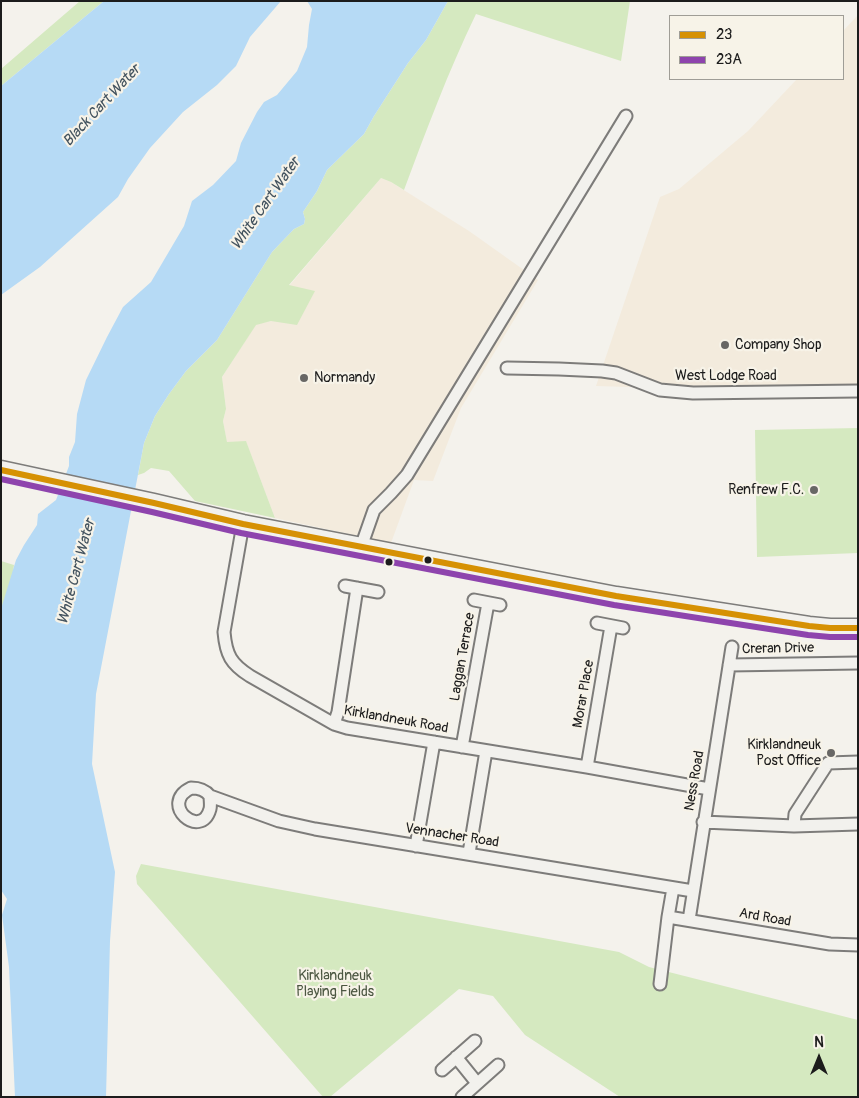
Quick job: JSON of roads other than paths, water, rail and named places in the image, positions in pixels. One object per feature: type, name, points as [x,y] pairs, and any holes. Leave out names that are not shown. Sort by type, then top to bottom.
[{"type":"main road","points":[[1,470],[243,524],[616,596],[809,626],[858,628]]},
{"type":"street","points":[[362,547],[374,510],[391,493],[411,468],[626,116]]},
{"type":"street","name":"West Lodge Road","points":[[507,368],[559,368],[602,371],[616,374],[660,390],[693,393],[858,391]]},
{"type":"street","name":"Kirklandneuk Road","points":[[243,524],[224,632],[225,646],[229,658],[238,668],[250,676],[334,724],[347,728],[709,789]]},
{"type":"street","points":[[345,586],[378,592]]},
{"type":"street","points":[[334,724],[338,712],[357,588]]},
{"type":"street","name":"Laggan Terrace","points":[[474,600],[500,605]]},
{"type":"street","name":"Laggan Terrace","points":[[462,747],[488,602]]},
{"type":"street","points":[[597,623],[624,628]]},
{"type":"street","name":"Morar Place","points":[[587,767],[611,626]]},
{"type":"street","name":"Ness Road","points":[[689,920],[732,647]]},
{"type":"street","name":"Creran Drive","points":[[729,665],[858,663]]},
{"type":"street","points":[[416,846],[434,742]]},
{"type":"street","points":[[469,854],[486,751]]},
{"type":"street","points":[[794,826],[796,814],[828,763],[858,762]]},
{"type":"street","name":"Vennacher Road","points":[[210,796],[278,821],[315,829],[693,891]]},
{"type":"street","points":[[703,822],[794,826],[858,824]]},
{"type":"street","points":[[660,984],[673,888]]},
{"type":"street","name":"Ard Road","points":[[668,917],[830,944],[858,945]]},
{"type":"street","points":[[442,1070],[475,1041]]},
{"type":"street","points":[[456,1057],[477,1083]]},
{"type":"street","points":[[462,1097],[498,1065]]},
{"type":"water","name":"Black Cart Water","points":[[104,1],[281,1],[250,37],[236,66],[217,85],[183,112],[150,148],[118,197],[40,267],[1,295],[1,86]]},
{"type":"water","name":"White Cart Water","points":[[307,1],[448,1],[426,40],[408,63],[364,134],[327,170],[317,191],[303,212],[304,224],[294,229],[272,252],[217,340],[186,371],[169,394],[155,416],[144,443],[96,694],[92,764],[115,872],[110,941],[106,1097],[15,1097],[9,967],[2,915],[7,899],[1,890],[1,609],[16,560],[37,525],[38,514],[56,500],[69,466],[69,457],[75,442],[77,414],[86,380],[107,337],[123,307],[151,282],[184,226],[192,201],[213,185],[236,161],[241,143],[257,112],[264,102],[277,95],[297,71],[307,47],[312,9]]},
{"type":"place","name":"Company Shop","points":[[725,345]]},
{"type":"place","name":"Normandy","points":[[304,378]]},
{"type":"place","name":"Renfrew F.C.","points":[[814,490]]},
{"type":"place","name":"Kirklandneuk Post Office","points":[[831,753]]},
{"type":"park label","name":"Kirklandneuk Playing Fields","points":[[335,984]]}]
